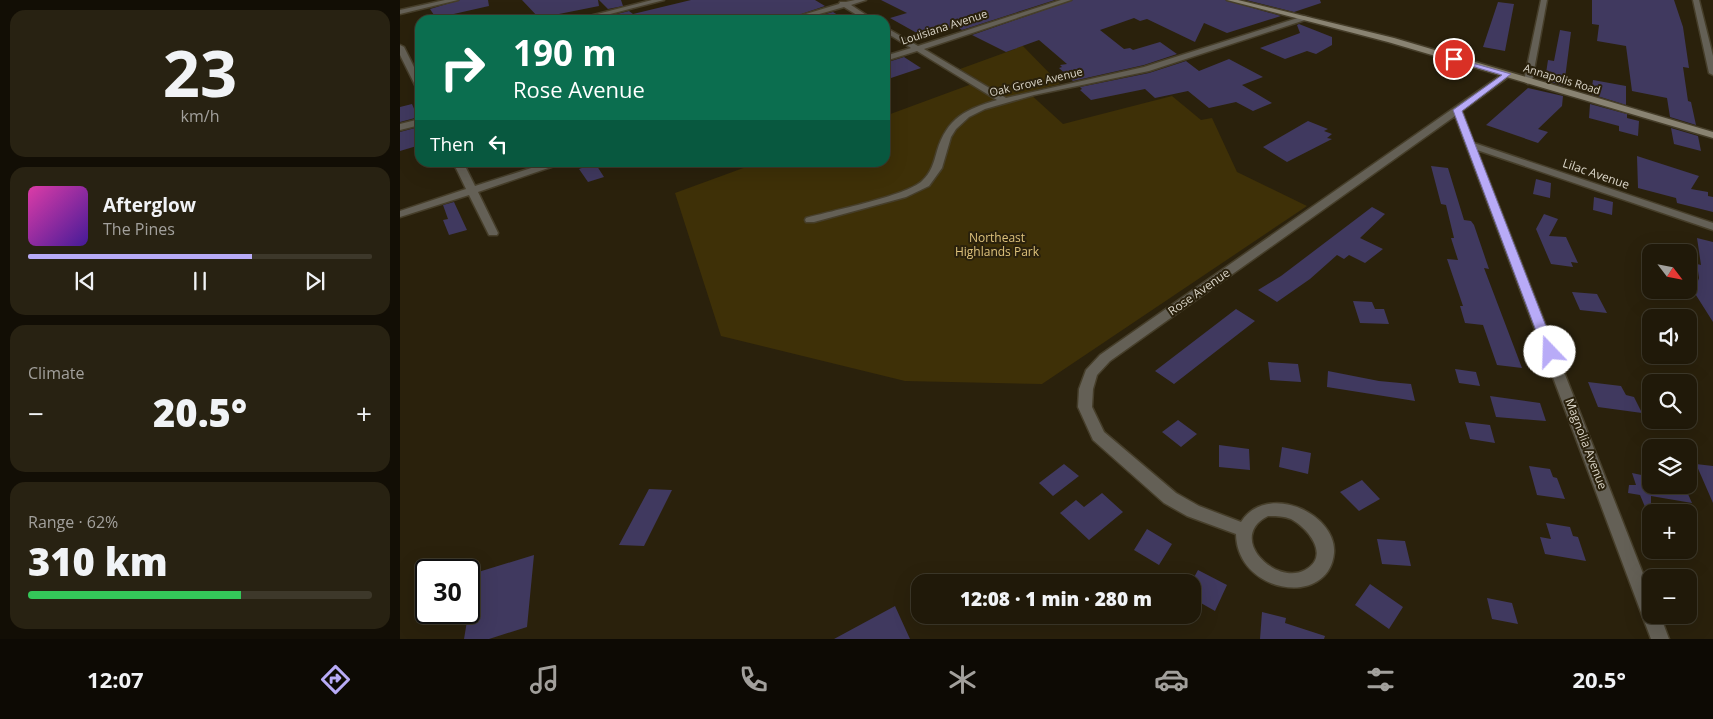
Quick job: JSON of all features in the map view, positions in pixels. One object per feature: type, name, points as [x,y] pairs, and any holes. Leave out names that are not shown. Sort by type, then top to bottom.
[{"type":"main road","name":"Annapolis Road","points":[[1230,0],[1307,18],[1508,74],[1713,135]]},
{"type":"street","points":[[400,12],[455,0]]},
{"type":"street","points":[[599,15],[661,0]]},
{"type":"street","points":[[837,0],[862,15]]},
{"type":"street","points":[[808,15],[863,0]]},
{"type":"street","name":"Louisiana Avenue","points":[[890,57],[1068,0]]},
{"type":"street","points":[[1528,81],[1544,0]]},
{"type":"street","points":[[1696,0],[1713,73]]},
{"type":"street","name":"Oak Grove Avenue","points":[[810,220],[902,195],[925,184],[937,168],[946,137],[952,127],[966,115],[982,106],[1146,69],[1307,18]]},
{"type":"street","points":[[890,32],[1003,100]]},
{"type":"street","points":[[400,47],[415,77]]},
{"type":"street","name":"Rose Avenue","points":[[1244,530],[1193,511],[1170,498],[1098,436],[1085,407],[1086,390],[1091,373],[1105,358],[1508,74]]},
{"type":"street","name":"Magnolia Avenue","points":[[1457,110],[1660,639]]},
{"type":"street","points":[[400,127],[415,123]]},
{"type":"street","name":"Lilac Avenue","points":[[1471,145],[1713,227]]},
{"type":"street","points":[[460,167],[493,233]]},
{"type":"street","points":[[400,214],[546,167]]},
{"type":"street","points":[[1270,509],[1286,510],[1301,516],[1313,526],[1321,538],[1325,552],[1321,566],[1310,576],[1300,580],[1281,580],[1264,572],[1251,560],[1244,546],[1244,530],[1255,514],[1270,509]]},
{"type":"green space","name":"Northeast Highlands Park","points":[[1020,43],[1060,84],[1028,92],[1063,124],[1172,96],[1201,120],[1212,118],[1237,172],[1307,206],[1042,384],[905,381],[721,336],[675,193],[746,167],[890,167],[890,114],[980,81],[960,69],[1015,49]]},
{"type":"building","points":[[460,0],[488,0],[489,6],[449,15],[434,15],[430,9]]},
{"type":"building","points":[[522,0],[598,0],[599,6],[554,15],[536,15]]},
{"type":"building","points":[[599,0],[621,0],[623,6],[608,9]]},
{"type":"building","points":[[691,0],[815,0],[825,6],[799,15],[613,15],[629,11],[633,14]]},
{"type":"building","points":[[881,0],[1055,0],[962,30],[956,26],[924,37],[890,18],[907,13]]},
{"type":"building","points":[[1073,0],[1225,0],[1281,16],[1227,33],[1204,23],[1195,42],[1147,19],[1140,21],[1134,18],[1100,30],[1124,49],[1130,48],[1133,50],[1160,42],[1177,54],[1144,65],[1073,81],[1059,68],[1062,67],[1060,65],[1067,64],[1039,40],[1006,52],[972,35]]},
{"type":"building","points":[[1246,0],[1320,0],[1321,3],[1294,12]]},
{"type":"building","points":[[1592,0],[1674,0],[1683,27],[1689,68],[1683,67],[1688,101],[1691,102],[1696,125],[1670,117],[1667,98],[1632,91],[1626,46],[1597,41],[1599,25],[1592,24]]},
{"type":"building","points":[[1498,2],[1514,4],[1505,51],[1483,47]]},
{"type":"building","points":[[833,12],[838,15],[822,15]]},
{"type":"building","points":[[1299,24],[1332,37],[1332,45],[1316,54],[1307,51],[1285,59],[1260,48],[1300,33],[1297,25]]},
{"type":"building","points":[[1560,30],[1571,32],[1564,86],[1545,80],[1548,60],[1554,61]]},
{"type":"building","points":[[904,57],[921,68],[890,78],[890,61]]},
{"type":"building","points":[[1229,59],[1263,77],[1242,85],[1272,103],[1253,111],[1236,102],[1209,108],[1188,91],[1155,98],[1145,89],[1091,100],[1080,90],[1082,89],[1080,87],[1149,73],[1186,61],[1199,71]]},
{"type":"building","points":[[1593,80],[1626,86],[1626,105],[1591,94]]},
{"type":"building","points":[[1528,88],[1563,96],[1562,106],[1538,129],[1548,132],[1538,143],[1486,125]]},
{"type":"building","points":[[412,104],[415,118],[400,122],[400,107]]},
{"type":"building","points":[[1590,104],[1627,114],[1627,118],[1639,121],[1638,136],[1619,131],[1619,126],[1589,118]]},
{"type":"building","points":[[1308,121],[1328,129],[1324,131],[1332,134],[1327,138],[1332,139],[1287,162],[1263,147]]},
{"type":"building","points":[[415,128],[415,146],[400,151],[400,132]]},
{"type":"building","points":[[1671,128],[1698,136],[1701,151],[1674,144]]},
{"type":"building","points":[[1637,156],[1699,176],[1691,189],[1708,192],[1708,196],[1713,197],[1713,212],[1677,203],[1676,198],[1638,188]]},
{"type":"building","points":[[1431,166],[1448,168],[1464,220],[1471,221],[1474,225],[1489,269],[1484,268],[1522,368],[1497,365],[1483,325],[1465,323],[1460,306],[1463,306],[1447,259],[1458,260],[1451,238],[1454,238],[1446,205],[1441,204]]},
{"type":"building","points":[[598,167],[604,177],[588,182],[579,169]]},
{"type":"building","points":[[1536,179],[1551,183],[1550,198],[1533,194]]},
{"type":"building","points":[[1594,197],[1613,202],[1612,215],[1593,210]]},
{"type":"building","points":[[454,202],[467,230],[449,235],[443,220],[448,219],[443,205]]},
{"type":"building","points":[[1372,207],[1385,214],[1360,238],[1383,249],[1365,263],[1349,255],[1344,259],[1337,255],[1310,279],[1277,302],[1258,290],[1281,276]]},
{"type":"building","points":[[1544,214],[1558,219],[1549,236],[1566,237],[1578,263],[1571,262],[1573,267],[1551,264],[1536,229]]},
{"type":"building","points":[[1697,238],[1713,242],[1713,322],[1698,298],[1698,264],[1701,265]]},
{"type":"building","points":[[1572,292],[1597,294],[1607,313],[1580,310]]},
{"type":"building","points":[[1353,301],[1372,302],[1375,309],[1384,309],[1389,324],[1360,323]]},
{"type":"building","points":[[1236,309],[1255,321],[1174,384],[1155,371]]},
{"type":"building","points":[[1268,362],[1298,364],[1301,382],[1270,380]]},
{"type":"building","points":[[1455,369],[1476,372],[1480,386],[1459,383]]},
{"type":"building","points":[[1328,371],[1379,381],[1411,384],[1415,401],[1327,387]]},
{"type":"building","points":[[1588,382],[1621,386],[1626,395],[1634,397],[1642,413],[1598,407]]},
{"type":"building","points":[[1490,396],[1540,403],[1546,421],[1496,417]]},
{"type":"building","points":[[1178,420],[1197,434],[1181,447],[1162,432]]},
{"type":"building","points":[[1465,422],[1490,425],[1495,443],[1470,439]]},
{"type":"building","points":[[1219,445],[1249,449],[1250,470],[1219,467]]},
{"type":"building","points":[[1282,447],[1311,453],[1308,474],[1279,467]]},
{"type":"building","points":[[1064,464],[1079,476],[1053,496],[1039,483]]},
{"type":"building","points":[[1697,464],[1713,466],[1713,503],[1697,466]]},
{"type":"building","points":[[1529,466],[1550,469],[1553,477],[1557,478],[1565,499],[1537,495]]},
{"type":"building","points":[[1632,473],[1642,475],[1642,494],[1688,494],[1692,503],[1651,496],[1651,504],[1644,504],[1640,495],[1628,493],[1629,485],[1636,485]]},
{"type":"building","points":[[1362,480],[1380,499],[1359,511],[1340,492]]},
{"type":"building","points":[[649,489],[672,490],[644,546],[619,545]]},
{"type":"building","points":[[1102,493],[1123,512],[1089,540],[1060,513],[1076,500],[1084,507]]},
{"type":"building","points":[[1546,523],[1570,527],[1573,536],[1578,537],[1586,561],[1545,554],[1540,537],[1551,539]]},
{"type":"building","points":[[1147,529],[1172,544],[1159,565],[1134,550]]},
{"type":"building","points":[[1377,539],[1405,541],[1411,566],[1382,564]]},
{"type":"building","points":[[534,555],[527,627],[489,639],[464,639],[466,624],[480,624],[480,571]]},
{"type":"building","points":[[1198,570],[1227,585],[1215,611],[1201,603],[1201,574],[1196,574]]},
{"type":"building","points":[[1370,584],[1403,607],[1389,629],[1355,605]]},
{"type":"building","points":[[1487,598],[1512,603],[1518,624],[1492,619]]},
{"type":"building","points":[[895,606],[910,639],[834,639]]},
{"type":"building","points":[[1262,612],[1286,618],[1285,623],[1325,636],[1324,639],[1260,639]]},
{"type":"route","points":[[1454,59],[1508,74],[1457,110],[1550,352]]}]
